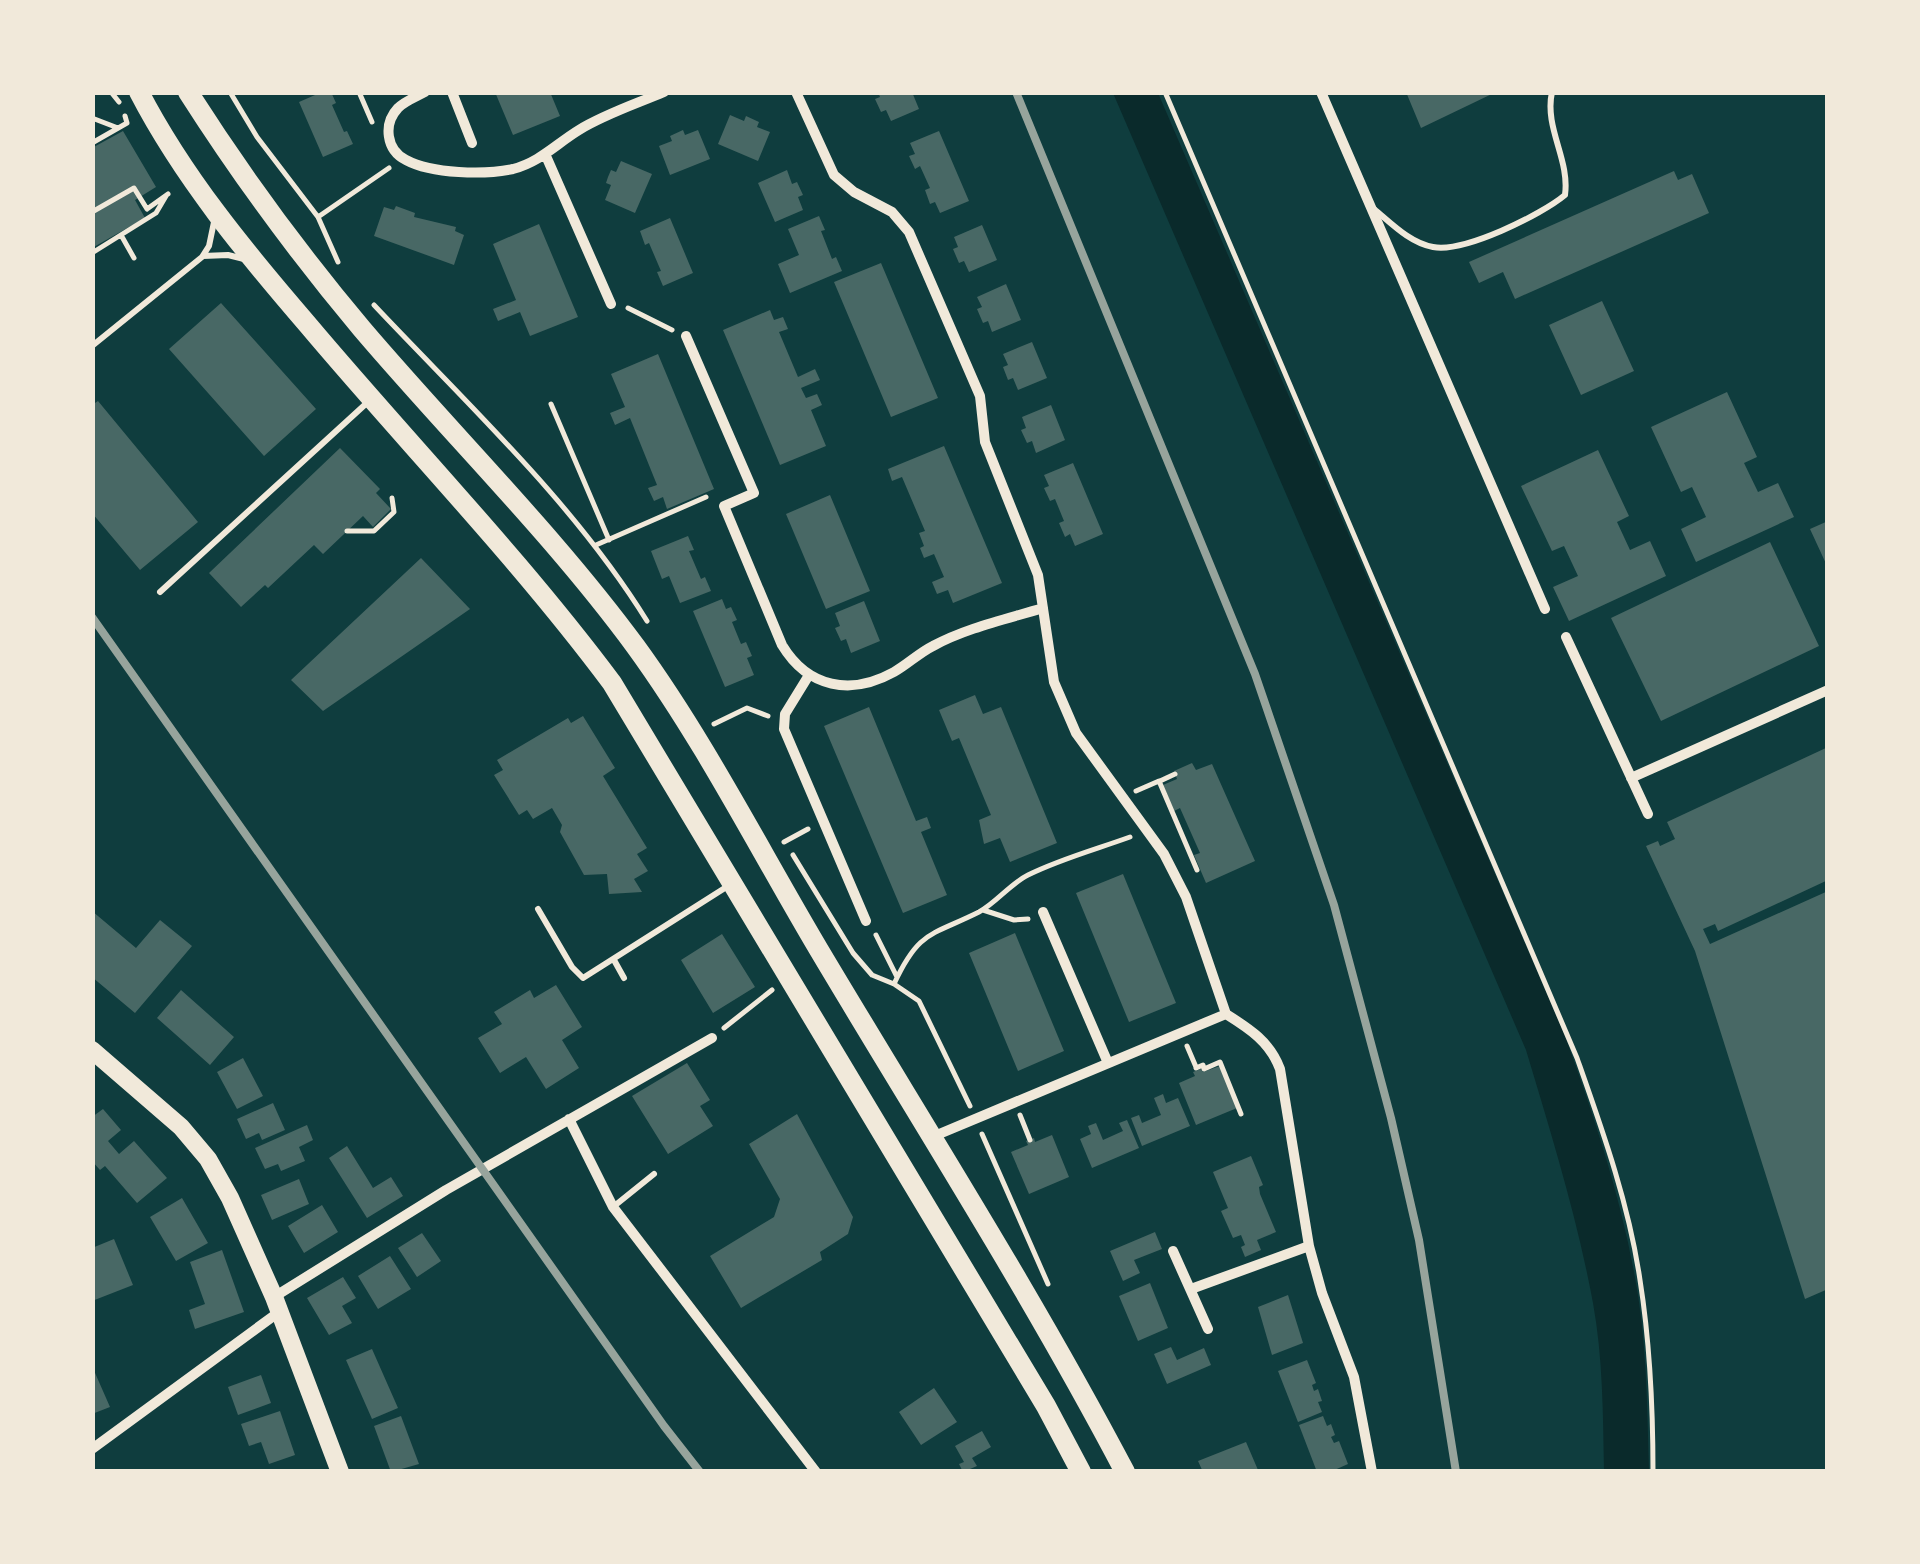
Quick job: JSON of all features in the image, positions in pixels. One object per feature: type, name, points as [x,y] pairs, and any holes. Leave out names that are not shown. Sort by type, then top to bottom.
[{"type":"main road","points":[[139,92],[255,263],[553,604],[612,683],[1046,1406],[1081,1472]]},
{"type":"main road","points":[[188,92],[262,202],[364,332],[566,555],[639,650],[704,752],[932,1136],[1082,1391],[1125,1472]]},
{"type":"main road","points":[[92,1050],[181,1127],[208,1159],[230,1198],[276,1305],[340,1472]]},
{"type":"street","points":[[425,92],[399,106],[389,120],[392,150],[406,160],[456,172],[514,168],[546,156],[578,130],[664,92]]},
{"type":"street","points":[[452,92],[472,143]]},
{"type":"street","points":[[796,92],[834,175],[854,192],[892,212],[910,232],[980,396],[984,442],[1038,575],[1054,682],[1065,713],[1084,746],[1164,854],[1186,897],[1226,1014],[1263,1040],[1275,1054],[1309,1246],[1354,1377],[1372,1472]]},
{"type":"street","points":[[1321,92],[1545,609]]},
{"type":"street","points":[[546,156],[611,304]]},
{"type":"street","points":[[686,336],[754,493],[724,506],[782,645],[792,662],[809,676],[834,687],[865,685],[894,672],[933,645],[1043,608]]},
{"type":"street","points":[[1566,638],[1648,814]]},
{"type":"street","points":[[809,676],[785,714],[784,728],[866,921]]},
{"type":"street","points":[[1631,778],[1828,690]]},
{"type":"street","points":[[1044,915],[1108,1063]]},
{"type":"street","points":[[932,1136],[1226,1014]]},
{"type":"street","points":[[92,1448],[276,1305],[446,1190],[712,1038]]},
{"type":"street","points":[[569,1119],[612,1207],[816,1472]]},
{"type":"street","points":[[1190,1289],[1309,1246]]},
{"type":"street","points":[[1174,1251],[1208,1329]]},
{"type":"lane","points":[[1369,204],[1406,236],[1429,247],[1447,248],[1474,241],[1552,206],[1565,195],[1567,178],[1552,124],[1549,92]]},
{"type":"lane","points":[[92,346],[202,256],[214,232],[213,206]]},
{"type":"lane","points":[[202,256],[228,254],[255,263]]},
{"type":"lane","points":[[160,592],[371,400]]},
{"type":"lane","points":[[538,909],[572,968],[583,978],[734,883]]},
{"type":"lane","points":[[614,960],[624,978]]},
{"type":"lane","points":[[612,1207],[654,1174]]},
{"type":"path","points":[[359,92],[374,128]]},
{"type":"path","points":[[1164,92],[1578,1058],[1606,1140],[1640,1276],[1649,1350],[1653,1472]]},
{"type":"path","points":[[92,118],[118,128]]},
{"type":"path","points":[[92,142],[127,123]]},
{"type":"path","points":[[318,216],[389,168]]},
{"type":"path","points":[[92,212],[134,188],[147,209],[168,194],[156,213],[92,253]]},
{"type":"path","points":[[121,235],[134,258]]},
{"type":"path","points":[[611,304],[621,304],[686,336]]},
{"type":"path","points":[[551,404],[608,540]]},
{"type":"path","points":[[596,546],[706,497]]},
{"type":"path","points":[[347,531],[374,531],[394,512],[392,498]]},
{"type":"path","points":[[712,725],[747,708],[771,716]]},
{"type":"path","points":[[1135,792],[1175,774]]},
{"type":"path","points":[[1159,781],[1197,870]]},
{"type":"path","points":[[784,842],[810,828]]},
{"type":"path","points":[[896,980],[916,944],[934,930],[984,910],[1028,875],[1130,837]]},
{"type":"path","points":[[984,910],[1014,920],[1044,915]]},
{"type":"path","points":[[866,921],[896,980],[919,1001],[969,1104]]},
{"type":"path","points":[[853,953],[872,975],[896,980]]},
{"type":"path","points":[[712,1038],[772,990]]},
{"type":"path","points":[[1187,1046],[1197,1069],[1220,1062],[1241,1114]]},
{"type":"path","points":[[1019,1114],[1030,1140]]},
{"type":"path","points":[[982,1135],[1049,1286]]},
{"type":"water","points":[[1113,93],[1158,93],[1565,1036],[1604,1152],[1634,1272],[1644,1347],[1649,1471],[1604,1471],[1601,1366],[1593,1303],[1571,1207],[1526,1050]]},
{"type":"building","points":[[331,92],[336,103],[332,105],[353,144],[323,157],[299,102]]},
{"type":"building","points":[[495,92],[550,92],[560,116],[513,135]]},
{"type":"building","points":[[878,92],[912,92],[919,109],[891,121],[875,99],[880,97]]},
{"type":"building","points":[[1406,92],[1496,92],[1421,128]]},
{"type":"building","points":[[730,115],[744,121],[746,116],[759,122],[757,127],[770,132],[758,161],[718,144]]},
{"type":"building","points":[[683,130],[685,135],[698,130],[710,159],[670,175],[659,146],[672,141],[670,136]]},
{"type":"building","points":[[123,131],[156,187],[135,200],[145,218],[92,248],[92,148]]},
{"type":"building","points":[[939,131],[969,201],[940,213],[935,202],[930,204],[925,190],[930,188],[920,166],[915,169],[909,156],[915,154],[910,143]]},
{"type":"building","points":[[621,161],[652,174],[635,213],[605,200],[611,185],[606,183],[608,177],[611,170],[616,172]]},
{"type":"building","points":[[787,170],[792,184],[797,182],[803,195],[798,197],[803,210],[775,222],[758,183]]},
{"type":"building","points":[[1674,171],[1678,180],[1692,174],[1709,213],[1515,299],[1503,272],[1479,283],[1469,262]]},
{"type":"building","points":[[396,206],[415,213],[414,217],[456,227],[455,231],[464,235],[454,265],[374,236],[384,207],[394,210]]},
{"type":"building","points":[[819,216],[832,259],[836,257],[842,271],[790,293],[778,264],[799,255],[788,229]]},
{"type":"building","points":[[670,218],[693,273],[663,286],[657,272],[661,271],[640,231]]},
{"type":"building","points":[[539,224],[578,317],[530,336],[520,312],[498,321],[493,309],[516,300],[493,244]]},
{"type":"building","points":[[982,225],[997,260],[969,272],[964,261],[959,263],[953,249],[958,247],[954,237]]},
{"type":"building","points":[[881,263],[938,398],[891,417],[834,282]]},
{"type":"building","points":[[1006,284],[1021,320],[992,332],[977,309],[982,307],[977,297]]},
{"type":"building","points":[[1602,301],[1634,371],[1581,395],[1549,325]]},
{"type":"building","points":[[221,303],[316,409],[264,456],[169,349]]},
{"type":"building","points":[[770,310],[774,320],[783,317],[788,329],[779,332],[798,377],[815,369],[820,380],[801,388],[806,398],[817,394],[822,405],[811,410],[826,446],[780,465],[723,330]]},
{"type":"building","points":[[1032,342],[1047,378],[1018,390],[1013,378],[1008,380],[1003,354]]},
{"type":"building","points":[[658,354],[714,489],[667,509],[663,497],[654,501],[648,488],[657,485],[630,418],[615,425],[610,413],[625,407],[611,374]]},
{"type":"building","points":[[1727,392],[1757,457],[1744,463],[1758,492],[1778,483],[1794,517],[1696,562],[1681,529],[1706,517],[1692,487],[1681,492],[1651,427]]},
{"type":"building","points":[[98,401],[198,522],[140,570],[92,513],[92,405]]},
{"type":"building","points":[[1051,405],[1065,440],[1036,453],[1032,441],[1027,443],[1021,430],[1026,428],[1022,417]]},
{"type":"building","points":[[944,446],[1002,583],[953,603],[948,590],[937,594],[932,582],[944,577],[934,554],[924,558],[919,533],[925,531],[902,477],[892,481],[888,469]]},
{"type":"building","points":[[340,448],[380,489],[376,493],[391,509],[373,527],[363,516],[323,554],[314,545],[241,607],[209,573]]},
{"type":"building","points":[[1598,450],[1629,516],[1617,522],[1630,550],[1650,541],[1666,576],[1569,621],[1553,587],[1578,576],[1564,546],[1552,551],[1521,486]]},
{"type":"building","points":[[1073,463],[1103,534],[1075,546],[1070,534],[1065,537],[1059,523],[1064,521],[1055,499],[1050,501],[1044,488],[1049,486],[1044,475]]},
{"type":"building","points":[[830,495],[870,591],[826,609],[786,514]]},
{"type":"building","points":[[1828,521],[1828,568],[1810,529]]},
{"type":"building","points":[[688,536],[694,550],[689,551],[711,591],[680,603],[669,576],[662,579],[651,551]]},
{"type":"building","points":[[1770,542],[1819,646],[1661,721],[1611,618]]},
{"type":"building","points":[[421,558],[470,609],[323,711],[291,680]]},
{"type":"building","points":[[722,599],[737,620],[732,622],[741,644],[746,642],[752,656],[747,658],[754,675],[725,687],[693,611]]},
{"type":"building","points":[[864,601],[880,641],[851,653],[846,639],[841,641],[835,628],[840,626],[835,613]]},
{"type":"building","points":[[975,695],[983,714],[1001,707],[1057,843],[1010,862],[1000,838],[984,844],[979,820],[991,815],[959,738],[952,741],[939,710]]},
{"type":"building","points":[[869,707],[916,821],[927,817],[931,828],[921,832],[947,895],[903,913],[824,726]]},
{"type":"building","points":[[583,716],[615,768],[603,776],[647,848],[637,854],[648,871],[634,879],[642,892],[609,894],[607,874],[584,875],[560,832],[562,825],[552,808],[533,819],[527,810],[519,815],[494,775],[503,770],[497,760],[568,718],[571,723]]},
{"type":"building","points":[[1828,747],[1828,880],[1718,931],[1715,924],[1703,929],[1710,944],[1828,891],[1828,1289],[1805,1299],[1695,951],[1646,846],[1658,841],[1660,846],[1675,839],[1667,822]]},
{"type":"building","points":[[1192,763],[1196,770],[1212,764],[1255,861],[1206,883],[1194,855],[1200,853],[1180,808],[1174,811],[1163,785],[1177,779],[1174,771]]},
{"type":"building","points":[[1123,874],[1176,1003],[1129,1022],[1076,893]]},
{"type":"building","points":[[92,911],[136,948],[160,920],[192,946],[135,1013],[92,977]]},
{"type":"building","points":[[1015,933],[1064,1051],[1018,1071],[969,953]]},
{"type":"building","points":[[722,934],[755,987],[713,1013],[681,960]]},
{"type":"building","points":[[556,985],[582,1027],[562,1040],[579,1068],[546,1089],[526,1057],[500,1073],[478,1038],[502,1024],[494,1012],[530,990],[534,998]]},
{"type":"building","points":[[181,990],[234,1037],[210,1065],[157,1018]]},
{"type":"building","points":[[243,1058],[263,1096],[237,1109],[217,1072]]},
{"type":"building","points":[[687,1063],[710,1100],[700,1106],[713,1126],[668,1154],[632,1096]]},
{"type":"building","points":[[1220,1066],[1237,1108],[1196,1125],[1179,1083],[1195,1076],[1193,1072]]},
{"type":"building","points":[[1163,1094],[1166,1103],[1178,1098],[1190,1126],[1142,1146],[1131,1118],[1139,1115],[1142,1123],[1161,1115],[1154,1098]]},
{"type":"building","points":[[273,1103],[285,1130],[262,1140],[259,1133],[246,1139],[237,1119]]},
{"type":"building","points":[[103,1109],[121,1130],[108,1141],[119,1154],[134,1141],[167,1178],[137,1203],[105,1166],[100,1170],[92,1161],[92,1117]]},
{"type":"building","points":[[797,1114],[853,1217],[848,1234],[820,1252],[822,1260],[741,1308],[710,1256],[774,1217],[780,1199],[749,1144]]},
{"type":"building","points":[[1127,1120],[1139,1148],[1092,1168],[1080,1139],[1091,1134],[1088,1126],[1096,1123],[1103,1140],[1123,1131],[1119,1123]]},
{"type":"building","points":[[307,1125],[313,1140],[299,1147],[305,1161],[281,1171],[278,1164],[265,1169],[255,1148]]},
{"type":"building","points":[[1052,1135],[1069,1177],[1029,1194],[1011,1152],[1028,1145],[1026,1141]]},
{"type":"building","points":[[347,1146],[373,1188],[391,1177],[403,1196],[367,1218],[329,1158]]},
{"type":"building","points":[[1251,1156],[1263,1185],[1259,1187],[1260,1194],[1276,1232],[1257,1240],[1261,1250],[1245,1257],[1241,1235],[1233,1238],[1221,1211],[1228,1208],[1213,1172]]},
{"type":"building","points":[[299,1179],[309,1204],[272,1220],[261,1195]]},
{"type":"building","points":[[182,1198],[208,1243],[176,1261],[150,1217]]},
{"type":"building","points":[[322,1205],[338,1232],[304,1253],[288,1226]]},
{"type":"building","points":[[1155,1232],[1162,1249],[1134,1260],[1140,1273],[1123,1281],[1110,1251]]},
{"type":"building","points":[[422,1233],[441,1261],[417,1277],[398,1248]]},
{"type":"building","points":[[114,1239],[133,1285],[92,1301],[92,1248]]},
{"type":"building","points":[[222,1250],[244,1312],[195,1329],[189,1310],[205,1304],[190,1262]]},
{"type":"building","points":[[390,1256],[411,1289],[378,1309],[358,1276]]},
{"type":"building","points":[[343,1277],[356,1298],[342,1306],[352,1323],[329,1335],[307,1298]]},
{"type":"building","points":[[1150,1283],[1168,1328],[1138,1341],[1119,1296]]},
{"type":"building","points":[[1288,1295],[1303,1343],[1272,1355],[1258,1307]]},
{"type":"building","points":[[1171,1347],[1177,1360],[1204,1348],[1211,1365],[1167,1384],[1154,1354]]},
{"type":"building","points":[[372,1349],[398,1408],[372,1419],[346,1360]]},
{"type":"building","points":[[1307,1360],[1316,1383],[1312,1385],[1314,1391],[1318,1389],[1322,1401],[1318,1402],[1322,1412],[1298,1422],[1278,1371]]},
{"type":"building","points":[[92,1366],[110,1407],[92,1414]]},
{"type":"building","points":[[261,1375],[271,1403],[238,1415],[228,1387]]},
{"type":"building","points":[[934,1388],[957,1422],[921,1445],[899,1412]]},
{"type":"building","points":[[280,1411],[295,1455],[269,1464],[261,1442],[249,1446],[241,1424]]},
{"type":"building","points":[[401,1416],[419,1464],[391,1472],[374,1426]]},
{"type":"building","points":[[1323,1416],[1327,1426],[1331,1424],[1335,1435],[1331,1437],[1334,1443],[1339,1441],[1348,1464],[1330,1472],[1317,1472],[1299,1425]]},
{"type":"building","points":[[982,1431],[991,1447],[972,1458],[977,1466],[963,1472],[959,1464],[964,1462],[955,1446]]},
{"type":"building","points":[[1246,1442],[1258,1470],[1203,1472],[1198,1461]]},
{"type":"railway","points":[[1016,92],[1255,674],[1334,905],[1419,1240],[1456,1472]]},
{"type":"railway","points":[[92,617],[700,1472]]}]
